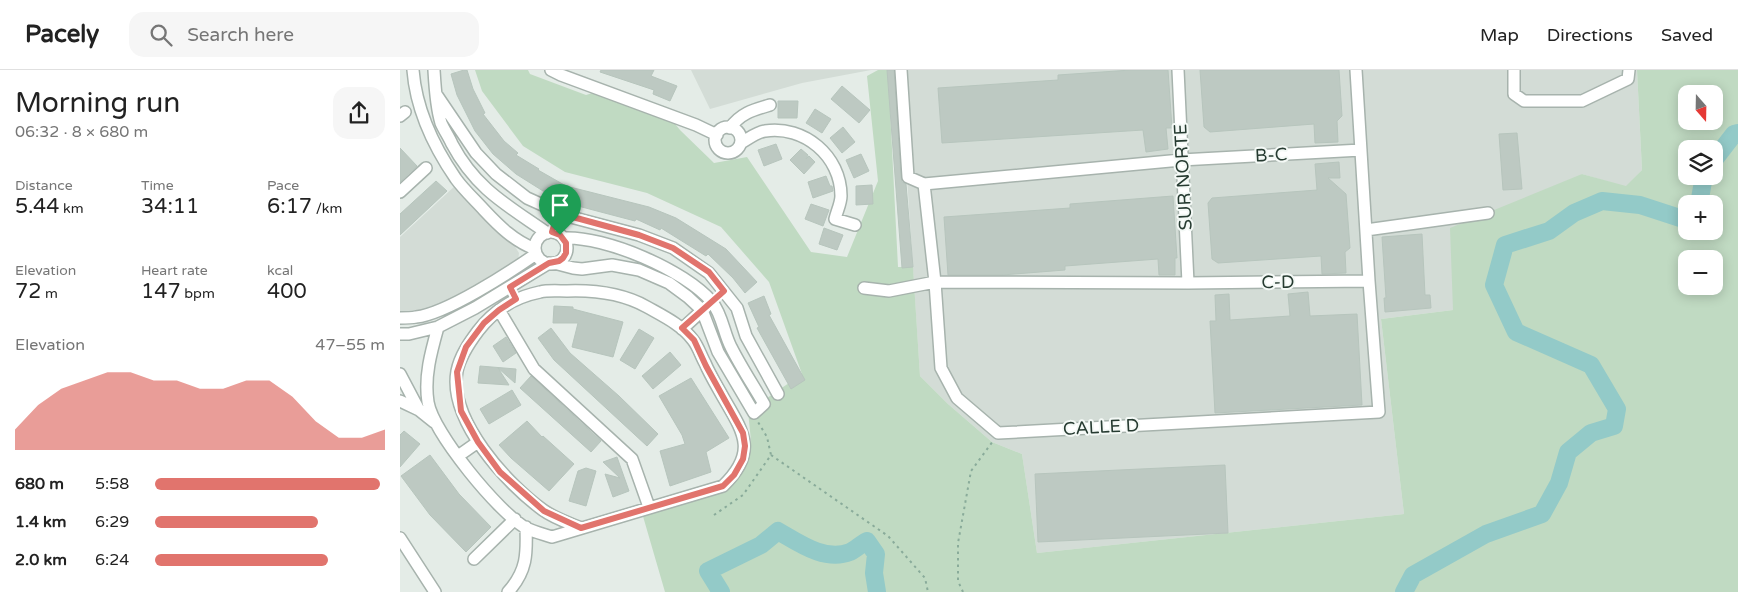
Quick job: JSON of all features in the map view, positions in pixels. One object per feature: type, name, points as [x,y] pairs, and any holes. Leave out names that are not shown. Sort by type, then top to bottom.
[{"type":"street","points":[[400,318],[417,317],[444,309],[521,265],[536,251],[538,239],[555,234],[613,247],[665,267],[692,284],[712,303],[731,346],[764,404],[754,413],[718,352],[702,310],[669,283],[639,270],[612,265],[573,268],[544,262],[536,251],[504,231],[457,180],[440,152],[424,118],[415,87],[414,70]]},
{"type":"street","points":[[400,334],[409,334],[438,327],[475,308],[551,263],[559,261],[566,253],[566,243],[555,234],[517,214],[474,177],[441,123],[434,70]]},
{"type":"street","points":[[551,70],[696,125],[716,135]]},
{"type":"street","points":[[901,70],[908,177],[924,184],[936,282],[941,368],[956,398],[998,433]]},
{"type":"street","name":"SUR NORTE","points":[[1178,70],[1188,283]]},
{"type":"street","points":[[1356,70],[1369,281]]},
{"type":"street","points":[[1514,70],[1514,94],[1524,101],[1582,100],[1628,79],[1629,70]]},
{"type":"street","points":[[436,94],[476,153],[496,174],[528,198],[563,214],[639,235],[673,248],[709,272],[737,308],[746,336],[778,394]]},
{"type":"street","points":[[730,128],[736,119],[749,111],[770,106]]},
{"type":"street","points":[[741,143],[740,135],[734,129],[722,129],[716,135],[716,144],[724,152],[733,152],[741,143],[764,131],[787,130],[806,137],[819,147],[831,162],[839,180],[841,198],[835,218],[855,225]]},
{"type":"street","name":"B-C","points":[[924,184],[1182,160],[1361,150]]},
{"type":"street","points":[[400,192],[426,168]]},
{"type":"street","points":[[1366,230],[1488,213]]},
{"type":"street","points":[[555,234],[563,214]]},
{"type":"street","name":"C-D","points":[[864,288],[889,291],[936,282],[1188,283],[1369,281]]},
{"type":"street","name":"CALLE D","points":[[998,433],[1379,412],[1369,281]]},
{"type":"street","points":[[510,287],[516,299]]},
{"type":"street","points":[[400,401],[419,410],[434,422],[481,487],[515,519],[526,527],[552,537],[723,486],[734,475],[743,459],[745,446],[743,433],[706,366],[694,340],[682,328],[632,299],[606,293],[576,290],[541,291],[516,299],[499,310],[484,323],[466,347],[457,372],[461,411],[478,442],[500,472],[544,511],[581,528]]},
{"type":"street","points":[[682,328],[724,291]]},
{"type":"street","points":[[475,308],[484,323]]},
{"type":"street","points":[[499,310],[534,369],[632,459],[648,508]]},
{"type":"street","points":[[434,422],[428,404],[427,380],[430,353],[438,327]]},
{"type":"street","points":[[400,374],[419,410]]},
{"type":"street","points":[[458,456],[478,442]]},
{"type":"street","points":[[474,558],[515,519]]},
{"type":"street","points":[[508,592],[521,575],[527,554],[526,527]]},
{"type":"street","points":[[401,540],[435,592]]},
{"type":"path","points":[[754,413],[766,437],[771,455],[888,536],[925,578],[928,592]]},
{"type":"path","points":[[963,592],[958,581],[958,543],[971,471],[998,433]]},
{"type":"path","points":[[714,515],[743,495],[771,455]]},
{"type":"shaded area","points":[[691,70],[871,70],[802,83],[710,109]]},
{"type":"shaded area","points":[[900,70],[1637,70],[1642,170],[1626,187],[1582,174],[1453,310],[1381,319],[1404,514],[1037,553],[1022,454],[992,442],[948,404],[920,376]]},
{"type":"shaded area","points":[[456,185],[514,245],[519,253],[518,261],[457,298],[429,309],[400,313],[400,237]]},
{"type":"green space","points":[[475,70],[528,70],[530,74],[586,95],[599,91],[672,120],[714,163],[747,157],[811,252],[847,257],[878,181],[867,76],[878,70],[888,70],[898,267],[913,267],[920,376],[948,404],[992,442],[1022,454],[1037,553],[1404,514],[1381,319],[1453,310],[1450,228],[1582,174],[1626,186],[1642,170],[1637,70],[1738,70],[1738,592],[665,592],[640,506],[731,478],[751,441],[748,411],[802,374],[769,282],[721,227],[647,193],[565,172],[523,146],[482,91]]},
{"type":"building","points":[[467,70],[473,89],[485,113],[483,114],[504,141],[518,153],[516,155],[566,186],[649,207],[676,218],[726,249],[757,282],[745,293],[733,278],[708,254],[706,256],[661,228],[660,230],[636,219],[635,221],[559,201],[516,174],[493,154],[475,131],[457,95],[451,74]]},
{"type":"building","points":[[601,70],[654,70],[651,76],[677,86],[670,101],[653,94],[654,90],[600,72]]},
{"type":"building","points":[[887,70],[894,70],[901,177],[902,182],[906,184],[913,267],[902,268]]},
{"type":"building","points":[[1131,70],[1168,70],[1172,128],[1166,128],[1168,149],[1146,152],[1143,130],[942,143],[938,88],[1058,80],[1058,75]]},
{"type":"building","points":[[1200,70],[1339,70],[1342,116],[1337,121],[1338,142],[1315,143],[1314,124],[1210,132],[1204,127]]},
{"type":"building","points":[[842,86],[870,110],[859,123],[831,99]]},
{"type":"building","points":[[778,101],[798,101],[797,118],[778,118]]},
{"type":"building","points":[[815,109],[831,119],[822,133],[806,123]]},
{"type":"building","points":[[843,127],[855,142],[842,153],[830,138]]},
{"type":"building","points":[[1517,133],[1522,189],[1503,190],[1499,134]]},
{"type":"building","points":[[776,144],[782,159],[764,166],[758,150]]},
{"type":"building","points":[[400,148],[417,166],[400,182]]},
{"type":"building","points":[[801,149],[808,155],[806,159],[809,156],[815,162],[804,174],[790,160]]},
{"type":"building","points":[[861,154],[869,171],[854,178],[846,160]]},
{"type":"building","points":[[1339,162],[1340,178],[1328,178],[1346,194],[1350,248],[1345,252],[1346,273],[1322,274],[1321,256],[1218,263],[1212,259],[1208,203],[1212,198],[1317,190],[1315,164]]},
{"type":"building","points":[[826,176],[833,191],[813,198],[808,182]]},
{"type":"building","points":[[436,181],[447,191],[400,235],[400,214]]},
{"type":"building","points":[[872,185],[873,204],[856,205],[856,186]]},
{"type":"building","points":[[1173,196],[1177,258],[1175,258],[1175,275],[1159,275],[1158,259],[1065,266],[1065,270],[1002,275],[948,275],[944,217],[1070,208],[1070,204]]},
{"type":"building","points":[[811,204],[829,210],[823,226],[805,219]]},
{"type":"building","points":[[824,228],[843,235],[837,250],[819,244]]},
{"type":"building","points":[[1422,234],[1425,295],[1430,295],[1431,308],[1385,312],[1384,298],[1386,298],[1382,237]]},
{"type":"building","points":[[1308,292],[1310,316],[1357,314],[1362,405],[1215,413],[1210,321],[1216,321],[1215,295],[1229,294],[1230,320],[1290,316],[1288,294]]},
{"type":"building","points":[[764,296],[771,314],[769,315],[805,380],[791,389],[757,328],[759,327],[748,303]]},
{"type":"building","points":[[554,306],[573,307],[573,309],[623,322],[613,357],[572,347],[578,323],[553,323]]},
{"type":"building","points":[[551,328],[570,353],[619,396],[658,434],[647,446],[554,360],[538,338]]},
{"type":"building","points":[[639,329],[654,338],[635,369],[620,360]]},
{"type":"building","points":[[506,337],[516,353],[503,362],[493,346]]},
{"type":"building","points":[[670,352],[681,365],[653,389],[642,376]]},
{"type":"building","points":[[480,366],[516,369],[515,383],[498,368],[509,385],[478,383]]},
{"type":"building","points":[[531,376],[601,441],[591,452],[520,388]]},
{"type":"building","points":[[691,378],[729,438],[706,452],[711,472],[670,486],[660,451],[685,444],[682,435],[659,396]]},
{"type":"building","points":[[512,390],[521,405],[489,424],[480,409]]},
{"type":"building","points":[[527,421],[542,437],[574,464],[549,491],[499,445]]},
{"type":"building","points":[[404,431],[420,444],[400,467],[400,435]]},
{"type":"building","points":[[430,455],[459,494],[491,527],[466,552],[430,515],[401,476]]},
{"type":"building","points":[[617,457],[629,491],[613,497],[605,474],[620,478],[603,462]]},
{"type":"building","points":[[1225,465],[1228,533],[1038,542],[1035,474]]},
{"type":"building","points":[[586,468],[596,471],[586,506],[569,501],[578,471]]},
{"type":"waterway","points":[[1723,148],[1734,134],[1738,133]]},
{"type":"waterway","points":[[1701,195],[1702,185]]},
{"type":"waterway","points":[[1404,592],[1413,575],[1486,534],[1542,514],[1559,483],[1568,452],[1591,433],[1614,426],[1617,409],[1591,365],[1516,332],[1494,285],[1505,245],[1549,231],[1574,213],[1602,201],[1640,205],[1678,217]]},
{"type":"waterway","points":[[721,592],[708,571],[761,545],[778,531],[803,546],[831,555],[850,552],[867,541],[876,554],[874,573],[877,592]]},
{"type":"route","points":[[558,213],[639,235],[673,248],[709,272],[724,291],[682,328],[694,340],[706,366],[743,433],[745,446],[743,459],[734,475],[723,486],[581,528],[544,511],[500,472],[478,442],[461,411],[457,372],[466,347],[484,323],[516,299],[510,287],[549,263],[554,263],[563,258],[566,253],[566,243],[560,235],[552,232],[558,213]]}]
